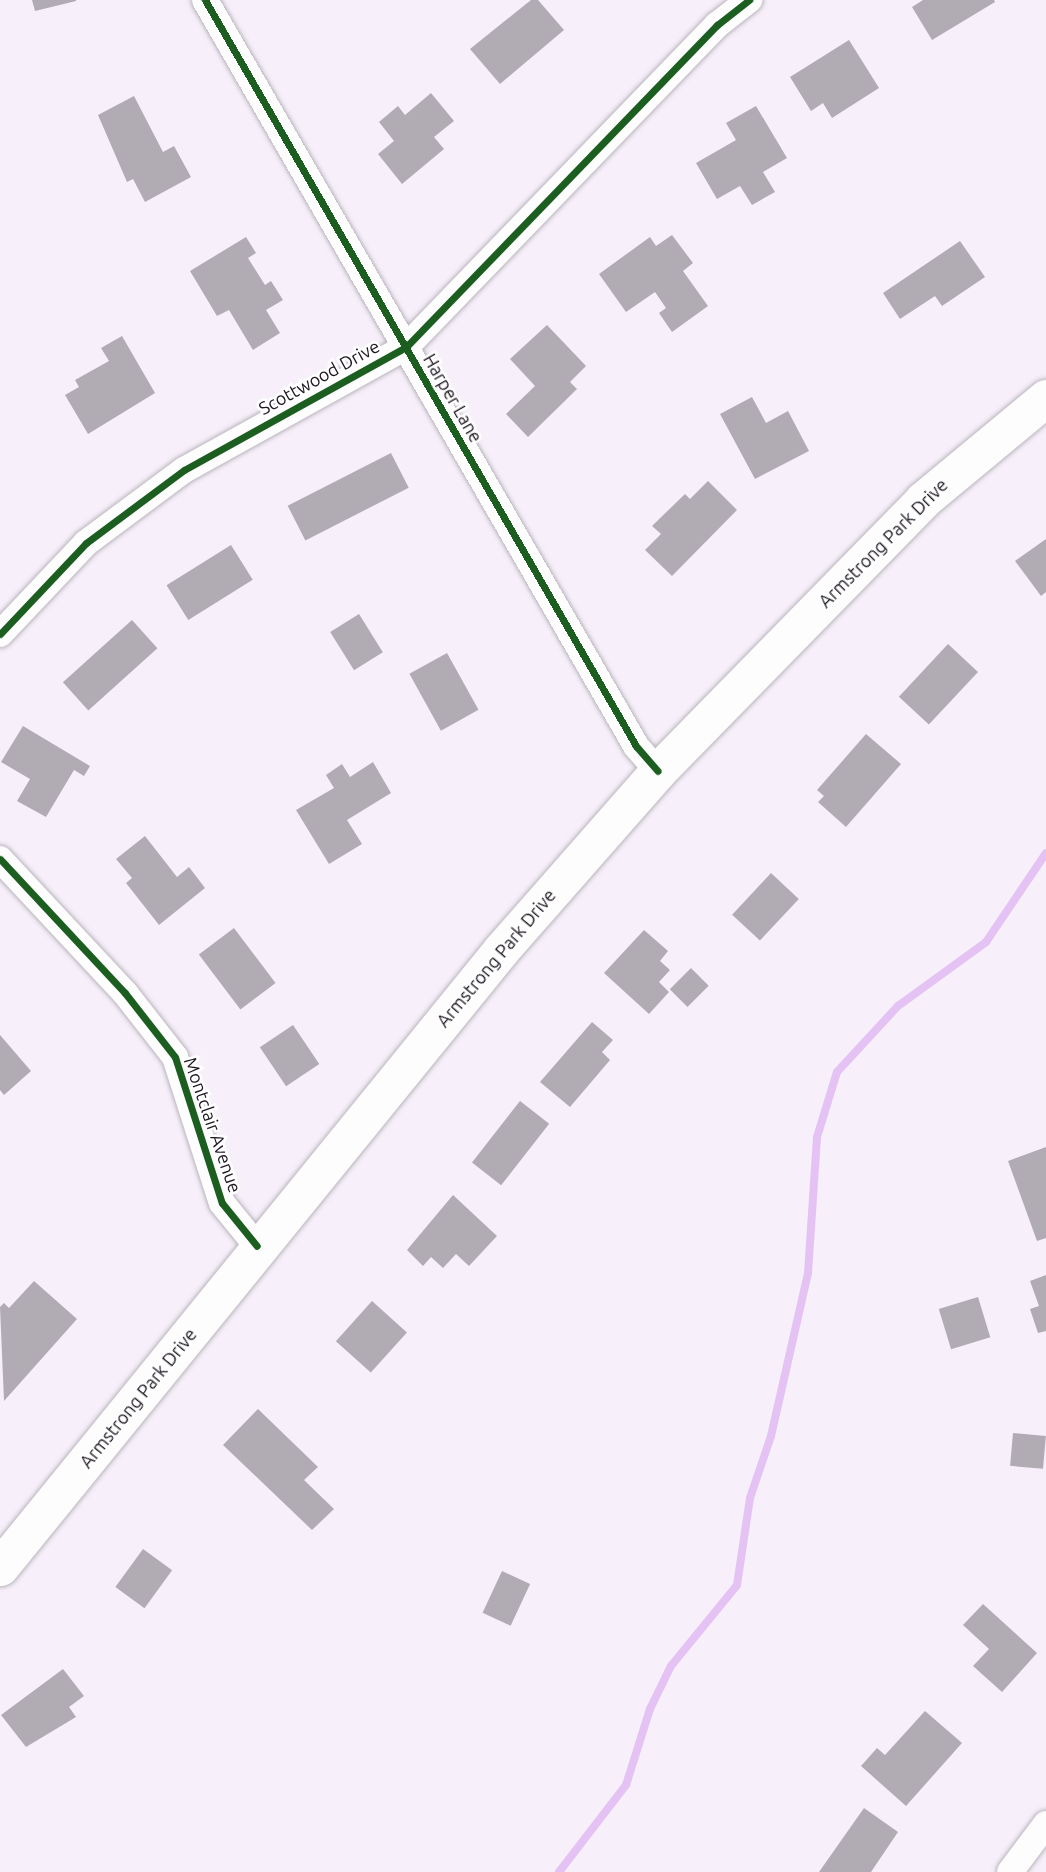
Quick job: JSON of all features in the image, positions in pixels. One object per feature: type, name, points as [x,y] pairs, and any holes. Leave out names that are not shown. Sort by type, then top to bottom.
[{"type":"main road","name":"Armstrong Park Drive","points":[[0,1567],[257,1246],[501,950],[658,771],[923,500],[1046,398]]},
{"type":"street","name":"Harper Lane","points":[[205,0],[636,746],[658,771]]},
{"type":"street","name":"Scottwood Drive","points":[[0,634],[86,543],[173,477],[406,347],[718,25],[748,0]]},
{"type":"street","name":"Montclair Avenue","points":[[0,859],[125,993],[175,1057],[222,1203],[257,1246]]},
{"type":"street","points":[[1010,1872],[1046,1824]]},
{"type":"building","points":[[32,0],[76,0],[76,1],[35,11]]},
{"type":"building","points":[[531,0],[538,0],[564,30],[500,84],[470,49]]},
{"type":"building","points":[[923,0],[995,2],[932,40],[912,7]]},
{"type":"building","points":[[849,40],[879,88],[832,118],[823,103],[811,111],[790,77]]},
{"type":"building","points":[[431,93],[454,121],[434,137],[444,149],[402,184],[378,154],[394,141],[379,122],[398,106],[405,115]]},
{"type":"building","points":[[134,96],[163,152],[174,146],[191,177],[145,202],[133,179],[127,182],[98,115]]},
{"type":"building","points":[[756,106],[787,158],[763,172],[775,192],[752,205],[740,186],[717,199],[696,163],[736,140],[726,123]]},
{"type":"building","points":[[672,235],[693,263],[683,271],[708,306],[672,332],[659,313],[666,308],[655,292],[626,312],[599,274],[650,237],[656,246]]},
{"type":"building","points":[[246,237],[256,253],[248,258],[265,285],[271,281],[283,300],[266,310],[280,333],[253,350],[229,310],[217,316],[190,271]]},
{"type":"building","points":[[960,241],[985,277],[942,306],[935,296],[900,319],[883,293]]},
{"type":"building","points":[[547,325],[586,366],[570,382],[577,389],[528,437],[506,414],[535,386],[510,359]]},
{"type":"building","points":[[122,336],[155,393],[88,434],[65,395],[79,387],[75,380],[109,361],[101,348]]},
{"type":"building","points":[[752,397],[766,423],[788,411],[809,451],[755,479],[720,414]]},
{"type":"building","points":[[391,453],[409,488],[305,540],[288,506]]},
{"type":"building","points":[[708,481],[737,510],[672,576],[645,550],[661,534],[652,526],[685,494],[690,499]]},
{"type":"building","points":[[1046,539],[1046,592],[1041,596],[1015,561]]},
{"type":"building","points":[[231,545],[253,580],[188,620],[167,585]]},
{"type":"building","points":[[359,614],[383,652],[354,670],[330,632]]},
{"type":"building","points":[[132,620],[157,648],[88,710],[63,682]]},
{"type":"building","points":[[948,644],[978,672],[929,725],[899,697]]},
{"type":"building","points":[[447,653],[479,710],[441,731],[409,674]]},
{"type":"building","points":[[23,726],[90,766],[84,776],[74,770],[46,817],[17,801],[30,779],[1,762]]},
{"type":"building","points":[[866,734],[901,764],[846,827],[818,802],[824,796],[817,790]]},
{"type":"building","points":[[373,762],[391,793],[347,820],[362,844],[329,864],[296,810],[334,788],[326,775],[342,764],[350,777]]},
{"type":"building","points":[[145,836],[177,877],[189,867],[205,888],[159,925],[126,883],[132,878],[116,859]]},
{"type":"building","points":[[771,873],[799,899],[760,941],[732,915]]},
{"type":"building","points":[[234,928],[276,983],[240,1010],[199,954]]},
{"type":"building","points":[[644,930],[668,951],[660,961],[670,970],[659,982],[669,992],[649,1014],[604,973]]},
{"type":"building","points":[[691,968],[709,986],[687,1007],[670,989]]},
{"type":"building","points":[[592,1022],[613,1040],[602,1052],[610,1060],[570,1107],[540,1082]]},
{"type":"building","points":[[293,1025],[319,1064],[286,1086],[260,1047]]},
{"type":"building","points":[[0,1035],[31,1071],[4,1095],[0,1090]]},
{"type":"building","points":[[520,1101],[549,1124],[501,1185],[472,1162]]},
{"type":"building","points":[[1046,1147],[1046,1238],[1037,1241],[1008,1161]]},
{"type":"building","points":[[453,1195],[497,1236],[469,1266],[456,1254],[443,1268],[431,1257],[423,1266],[407,1250]]},
{"type":"building","points":[[1046,1275],[1046,1331],[1038,1333],[1030,1309],[1039,1306],[1030,1281]]},
{"type":"building","points":[[34,1281],[77,1319],[4,1401],[0,1307],[4,1303],[9,1308]]},
{"type":"building","points":[[978,1297],[990,1337],[951,1349],[939,1309]]},
{"type":"building","points":[[372,1301],[407,1332],[371,1373],[336,1341]]},
{"type":"building","points":[[258,1409],[318,1467],[304,1480],[334,1509],[312,1530],[223,1445]]},
{"type":"building","points":[[1013,1433],[1046,1436],[1043,1469],[1010,1466]]},
{"type":"building","points":[[143,1549],[172,1570],[144,1608],[115,1587]]},
{"type":"building","points":[[502,1571],[530,1584],[511,1626],[483,1613]]},
{"type":"building","points":[[983,1604],[1037,1653],[1002,1692],[973,1666],[989,1649],[963,1625]]},
{"type":"building","points":[[63,1669],[84,1696],[69,1707],[76,1717],[26,1747],[1,1715]]},
{"type":"building","points":[[925,1711],[962,1743],[906,1806],[861,1766],[877,1748],[885,1755]]},
{"type":"building","points":[[864,1808],[898,1832],[871,1872],[819,1872]]},
{"type":"waterway","points":[[559,1872],[626,1785],[650,1709],[671,1666],[737,1585],[750,1498],[771,1436],[808,1273],[817,1137],[837,1072],[898,1006],[986,942],[1046,853]]},
{"type":"cycle path","points":[[205,0],[636,746],[658,771]]},
{"type":"cycle path","points":[[0,634],[86,543],[184,470],[406,347],[717,25],[749,0]]},
{"type":"cycle path","points":[[0,859],[125,993],[175,1057],[222,1203],[257,1246]]}]
